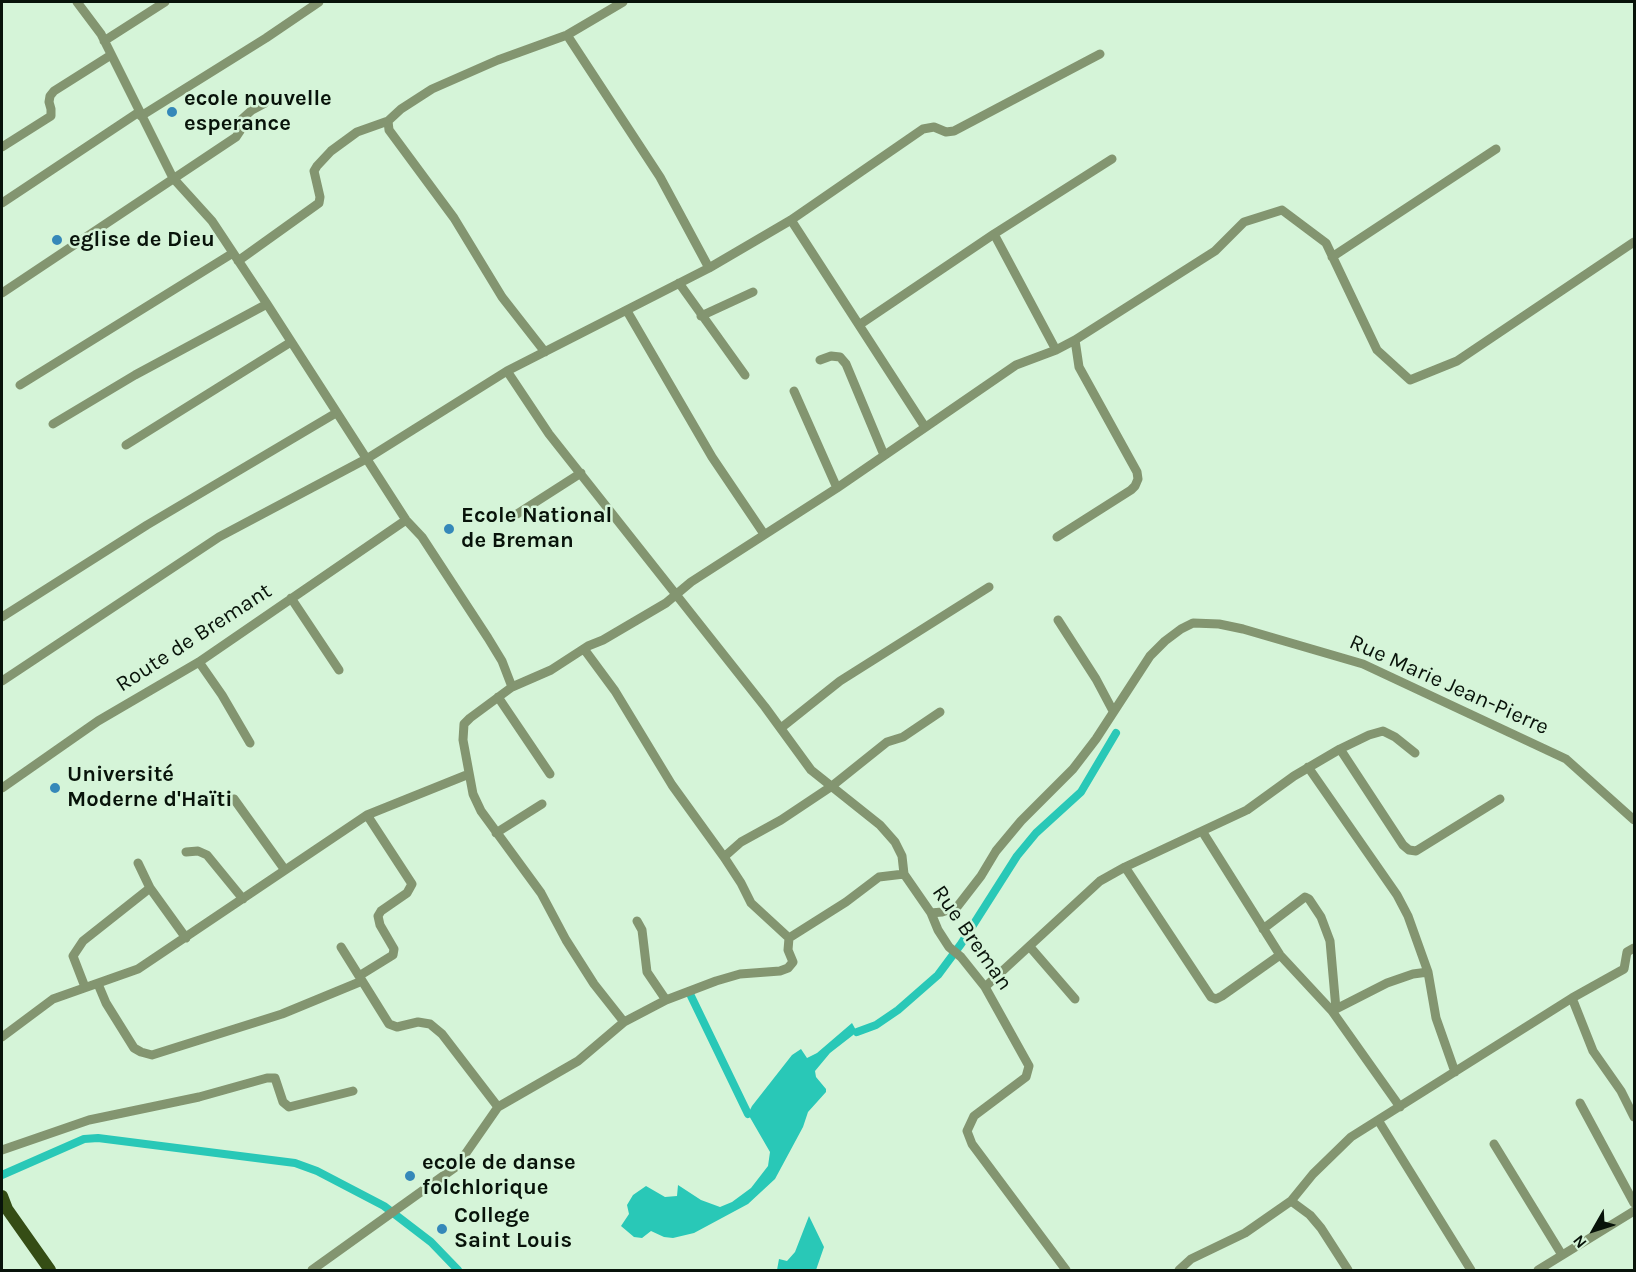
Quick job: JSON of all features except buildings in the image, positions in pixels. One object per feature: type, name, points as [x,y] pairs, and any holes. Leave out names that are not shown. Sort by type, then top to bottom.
[{"type":"main road","points":[[2,1196],[4,1210],[50,1270]]},
{"type":"street","points":[[77,2],[104,41],[173,178],[212,221],[324,390],[336,413],[368,458],[406,520],[422,537],[488,638],[502,661],[512,687]]},
{"type":"street","points":[[104,41],[165,2]]},
{"type":"street","points":[[2,203],[140,114],[266,38],[319,2]]},
{"type":"street","points":[[20,385],[235,257],[319,203],[320,197],[314,171],[331,151],[357,132],[388,121],[401,109],[432,89],[498,60],[567,35],[623,2]]},
{"type":"street","points":[[567,35],[660,177],[709,268]]},
{"type":"street","points":[[2,681],[219,537],[368,458],[507,371],[709,268],[791,220],[923,129],[934,127],[946,132],[954,131],[1100,54]]},
{"type":"street","points":[[2,147],[51,116],[49,102],[54,91],[111,55]]},
{"type":"street","points":[[2,293],[236,137],[240,131],[242,119],[265,103]]},
{"type":"street","points":[[388,121],[389,130],[454,218],[502,297],[545,352]]},
{"type":"street","points":[[1332,257],[1496,148]]},
{"type":"street","points":[[859,325],[994,234],[1112,159]]},
{"type":"street","points":[[624,1022],[577,958],[541,893],[481,811],[472,794],[463,740],[464,724],[512,687],[551,670],[666,603],[674,594],[837,488],[1016,365],[1075,340],[1215,251],[1244,222],[1282,210],[1326,243],[1377,350],[1410,380],[1457,361],[1635,242]]},
{"type":"street","points":[[791,220],[925,427]]},
{"type":"street","points":[[994,234],[1056,350]]},
{"type":"street","points":[[679,283],[745,375]]},
{"type":"street","points":[[701,316],[753,292]]},
{"type":"street","points":[[53,424],[126,380],[267,304]]},
{"type":"street","points":[[627,311],[712,457],[764,534]]},
{"type":"street","points":[[1057,537],[1131,490],[1138,479],[1137,472],[1079,367],[1075,340]]},
{"type":"street","points":[[126,445],[291,342]]},
{"type":"street","points":[[820,360],[831,356],[840,357],[846,364],[884,455]]},
{"type":"street","points":[[507,371],[538,418],[781,728],[811,770],[880,825],[895,842],[902,856],[904,874]]},
{"type":"street","points":[[794,391],[837,488]]},
{"type":"street","points":[[2,617],[147,525],[336,413]]},
{"type":"street","points":[[517,514],[581,473]]},
{"type":"street","name":"Route de Bremant","points":[[2,788],[98,721],[199,662],[406,520]]},
{"type":"street","points":[[781,728],[840,681],[989,587]]},
{"type":"street","points":[[291,598],[339,670]]},
{"type":"street","points":[[1058,620],[1096,679],[1113,711]]},
{"type":"street","name":"Rue Marie Jean-Pierre","points":[[931,913],[957,907],[981,876],[996,851],[1021,821],[1073,769],[1096,739],[1150,656],[1165,640],[1193,623],[1219,624],[1362,664],[1566,759],[1635,820]]},
{"type":"street","points":[[312,1270],[457,1166],[498,1107],[578,1061],[624,1022],[666,1000],[716,981],[740,974],[780,971],[788,968],[793,962],[788,950],[789,938],[751,903],[724,857],[672,785],[615,690],[584,649]]},
{"type":"street","points":[[199,662],[250,743]]},
{"type":"street","points":[[498,698],[550,774]]},
{"type":"street","points":[[724,857],[741,842],[781,820],[832,786],[887,742],[903,737],[940,712]]},
{"type":"street","points":[[985,987],[1100,881],[1247,810],[1308,767],[1340,749],[1383,731],[1395,737],[1415,753]]},
{"type":"street","points":[[1340,749],[1403,845],[1409,850],[1416,851],[1500,799]]},
{"type":"street","points":[[1308,767],[1397,895],[1408,916],[1428,972],[1436,1018],[1455,1072]]},
{"type":"street","points":[[2,1037],[53,999],[138,969],[367,815],[469,774]]},
{"type":"street","points":[[234,799],[285,870]]},
{"type":"street","points":[[496,833],[542,804]]},
{"type":"street","points":[[98,984],[115,1020],[134,1048],[152,1055],[282,1014],[361,978],[395,952],[380,925],[378,916],[381,911],[406,893],[412,884],[367,815]]},
{"type":"street","points":[[1202,831],[1280,955],[1334,1010],[1400,1107]]},
{"type":"street","points":[[186,852],[198,851],[207,855],[243,898]]},
{"type":"street","points":[[138,863],[150,888],[186,938]]},
{"type":"street","points":[[1125,867],[1211,997],[1216,999],[1222,996],[1280,955]]},
{"type":"street","name":"Rue Breman","points":[[789,938],[846,902],[879,877],[904,874],[931,913],[949,947],[961,957],[985,987],[1029,1066],[1026,1077],[974,1116],[967,1131],[972,1144],[1066,1270]]},
{"type":"street","points":[[85,987],[74,956],[82,941],[150,888]]},
{"type":"street","points":[[1263,929],[1305,897],[1309,899],[1321,917],[1330,941],[1334,1010]]},
{"type":"street","points":[[637,921],[642,930],[647,972],[666,1000]]},
{"type":"street","points":[[341,947],[389,1024],[397,1027],[418,1022],[430,1024],[442,1034],[498,1107]]},
{"type":"street","points":[[1030,947],[1076,999]]},
{"type":"street","points":[[1179,1270],[1191,1259],[1245,1233],[1291,1201],[1313,1174],[1351,1137],[1572,998],[1624,969],[1627,952],[1635,948]]},
{"type":"street","points":[[1334,1010],[1387,983],[1413,974],[1428,972]]},
{"type":"street","points":[[1572,998],[1593,1051],[1621,1091],[1635,1118]]},
{"type":"street","points":[[2,1150],[89,1120],[199,1097],[267,1078],[275,1078],[283,1102],[289,1107],[353,1091]]},
{"type":"street","points":[[1580,1103],[1635,1203]]},
{"type":"street","points":[[1378,1120],[1471,1270]]},
{"type":"street","points":[[1494,1144],[1562,1255]]},
{"type":"street","points":[[1291,1201],[1310,1215],[1321,1228],[1348,1270]]},
{"type":"street","points":[[1538,1270],[1635,1211]]},
{"type":"water","points":[[852,1023],[857,1032],[830,1053],[815,1071],[816,1077],[826,1092],[808,1112],[803,1127],[775,1179],[748,1204],[694,1233],[673,1238],[651,1231],[642,1238],[634,1237],[621,1226],[629,1214],[627,1205],[633,1195],[646,1186],[665,1197],[677,1196],[678,1185],[701,1200],[720,1207],[732,1202],[751,1188],[768,1166],[770,1152],[748,1114],[752,1106],[792,1055],[801,1049],[807,1058],[817,1053]]},
{"type":"water","points":[[809,1216],[824,1247],[816,1270],[777,1270],[779,1259],[787,1261],[795,1252]]},
{"type":"waterway","points":[[857,1032],[876,1025],[898,1010],[938,975],[961,944],[1017,856],[1036,833],[1081,792],[1116,733]]},
{"type":"waterway","points":[[691,996],[748,1114]]},
{"type":"waterway","points":[[2,1175],[84,1139],[98,1138],[295,1163],[317,1171],[384,1206],[431,1242],[458,1270]]},
{"type":"place","name":"ecole nouvelle esperance","points":[[172,112]]},
{"type":"place","name":"eglise de Dieu","points":[[57,240]]},
{"type":"place","name":"Ecole National de Breman","points":[[449,529]]},
{"type":"place","name":"Université Moderne d'Haïti","points":[[55,788]]},
{"type":"place","name":"ecole de danse folchlorique","points":[[410,1176]]},
{"type":"place","name":"College Saint Louis","points":[[442,1229]]}]
